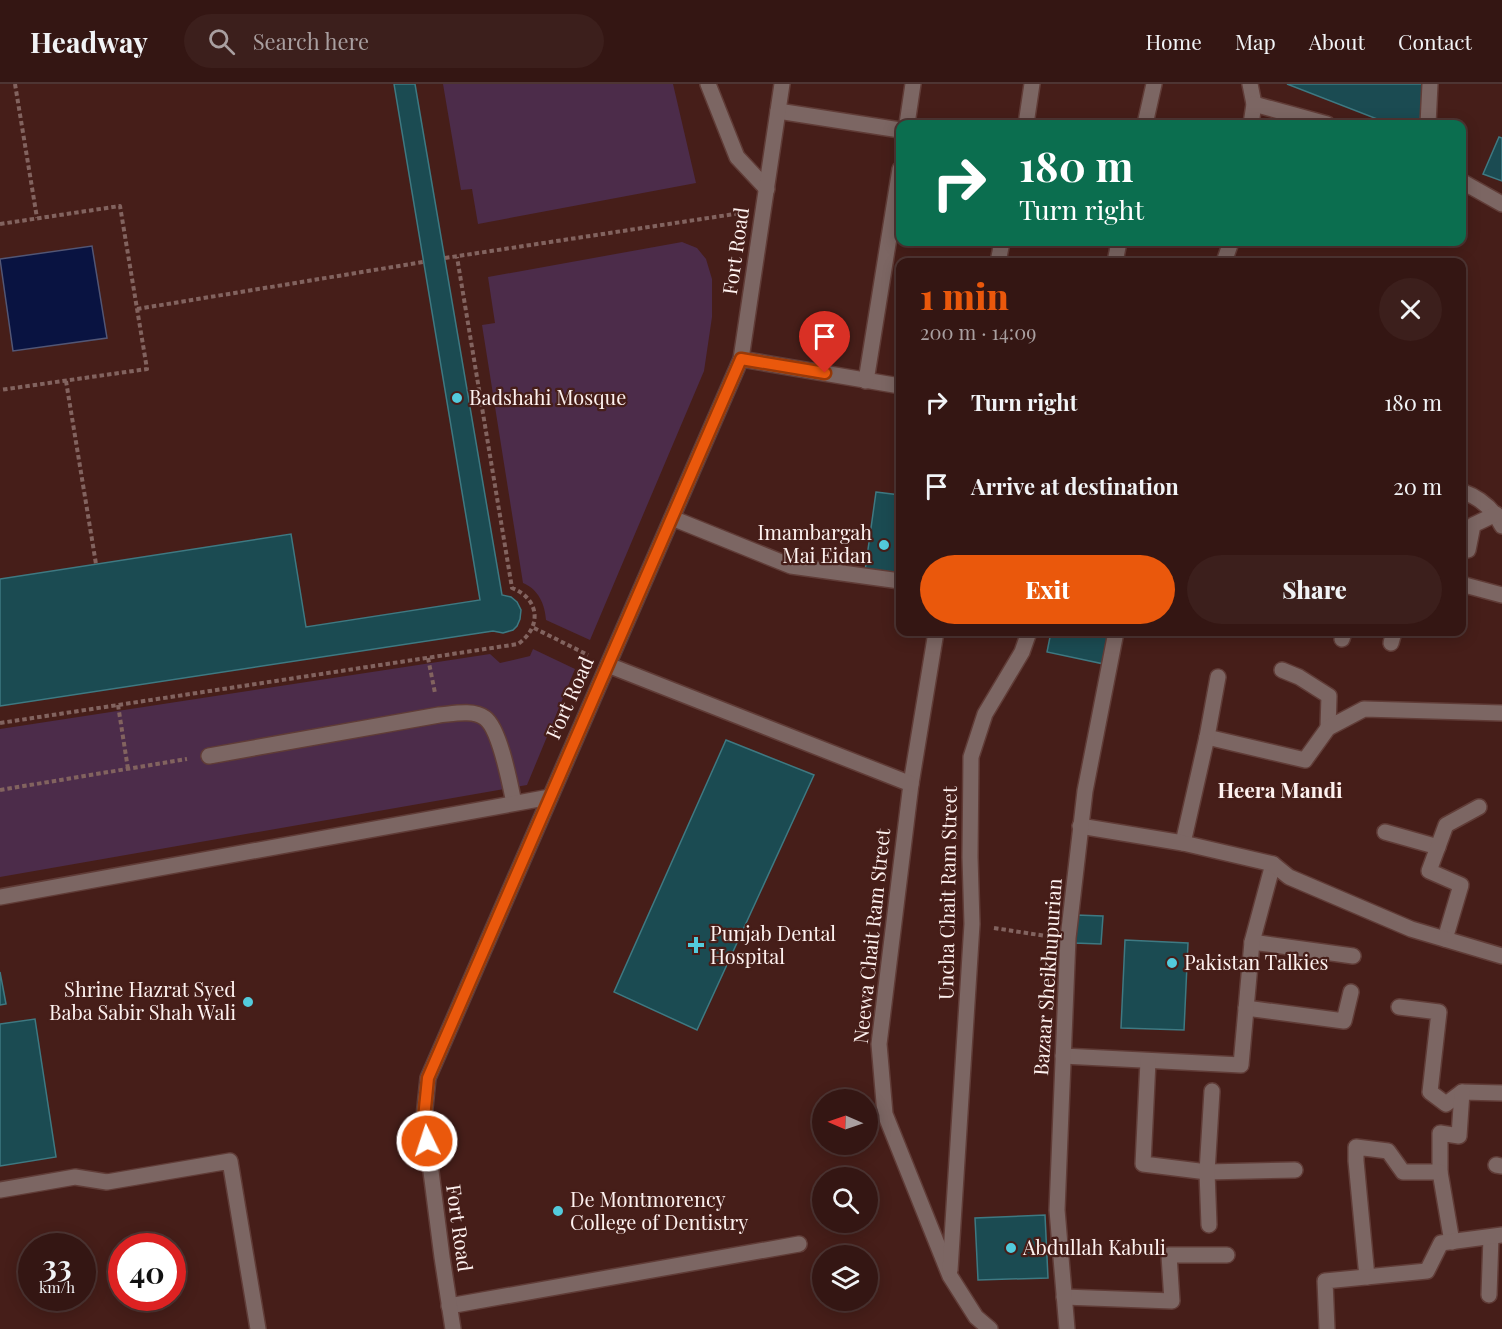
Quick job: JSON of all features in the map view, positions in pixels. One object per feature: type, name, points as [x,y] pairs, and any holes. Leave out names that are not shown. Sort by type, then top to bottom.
[{"type":"street","points":[[708,84],[737,157],[767,189]]},
{"type":"street","name":"Fort Road","points":[[453,1329],[424,1118],[428,1078],[741,359],[782,84]]},
{"type":"street","points":[[908,120],[913,84]]},
{"type":"street","points":[[1027,120],[1032,84]]},
{"type":"street","points":[[1146,120],[1154,84]]},
{"type":"street","points":[[1250,84],[1254,104],[1252,120]]},
{"type":"street","points":[[1428,120],[1430,84]]},
{"type":"street","points":[[1254,104],[1312,120]]},
{"type":"street","points":[[778,111],[896,129]]},
{"type":"street","points":[[1466,184],[1502,204]]},
{"type":"street","points":[[866,381],[896,194]]},
{"type":"street","points":[[741,359],[896,385]]},
{"type":"street","points":[[1466,492],[1475,495],[1499,520]]},
{"type":"street","points":[[672,518],[791,566],[896,580]]},
{"type":"street","points":[[1466,549],[1468,550],[1473,525],[1499,520]]},
{"type":"street","points":[[1466,585],[1502,596]]},
{"type":"street","name":"Neewa Chait Ram Street","points":[[935,636],[911,784],[879,1044],[885,1114],[950,1276],[976,1317],[990,1329]]},
{"type":"street","name":"Uncha Chait Ram Street","points":[[950,1276],[972,924],[971,756],[985,714],[1022,652],[1028,636]]},
{"type":"street","name":"Bazaar Sheikhupurian","points":[[1066,1329],[1056,1210],[1068,938],[1080,826],[1115,636]]},
{"type":"street","points":[[608,665],[911,784]]},
{"type":"street","points":[[1282,670],[1299,677],[1329,696],[1328,728]]},
{"type":"street","points":[[1183,843],[1218,677]]},
{"type":"street","points":[[1207,737],[1305,760],[1328,728],[1364,709],[1502,713]]},
{"type":"street","points":[[209,756],[439,715],[470,713],[486,718],[497,737],[514,803]]},
{"type":"street","points":[[0,897],[550,797]]},
{"type":"street","points":[[1445,939],[1461,885],[1430,871],[1446,825],[1479,807]]},
{"type":"street","points":[[1080,826],[1183,843],[1273,864],[1289,877],[1411,929],[1502,956]]},
{"type":"street","points":[[1385,832],[1438,847]]},
{"type":"street","points":[[1063,1056],[1241,1065],[1251,942],[1273,864]]},
{"type":"street","points":[[1251,942],[1353,956]]},
{"type":"street","points":[[1246,1008],[1344,1021],[1351,992]]},
{"type":"street","points":[[1399,1007],[1439,1012],[1430,1092],[1446,1104],[1462,1092],[1502,1093]]},
{"type":"street","points":[[1148,1061],[1143,1164],[1207,1172],[1295,1170]]},
{"type":"street","points":[[1209,1225],[1207,1172],[1212,1091]]},
{"type":"street","points":[[1452,1242],[1440,1172],[1440,1133],[1459,1136],[1462,1092]]},
{"type":"street","points":[[1367,1277],[1356,1147],[1388,1151],[1403,1172],[1440,1172]]},
{"type":"street","points":[[0,1190],[75,1177],[107,1182],[230,1161],[258,1329]]},
{"type":"street","points":[[1327,1329],[1325,1281],[1427,1271],[1441,1243],[1497,1236],[1489,1295]]},
{"type":"street","points":[[449,1306],[799,1244]]},
{"type":"street","points":[[1064,1297],[1172,1301],[1169,1254],[1227,1255]]},
{"type":"path","points":[[15,84],[37,218]]},
{"type":"path","points":[[0,224],[120,206],[147,369],[0,390]]},
{"type":"path","points":[[445,258],[763,210]]},
{"type":"path","points":[[0,723],[518,644],[527,637],[534,628],[535,613],[530,599],[522,592],[512,588],[457,257]]},
{"type":"path","points":[[137,309],[423,262]]},
{"type":"path","points":[[66,381],[96,564]]},
{"type":"path","points":[[534,628],[608,665]]},
{"type":"path","points":[[428,658],[439,715]]},
{"type":"path","points":[[118,705],[128,769]]},
{"type":"path","points":[[0,790],[209,756]]},
{"type":"path","points":[[972,924],[1014,932],[1068,938]]},
{"type":"shaded area","points":[[443,84],[673,84],[696,183],[478,224],[472,189],[461,190]]},
{"type":"shaded area","points":[[682,242],[697,248],[706,259],[712,279],[712,317],[704,371],[590,640],[546,620],[540,598],[533,589],[523,583],[482,325],[495,323],[488,277]]},
{"type":"shaded area","points":[[92,246],[107,338],[13,351],[0,259]]},
{"type":"shaded area","points":[[533,649],[575,669],[527,785],[0,877],[0,729],[490,654],[500,663],[530,656]]},
{"type":"building","name":"Badshahi Mosque","points":[[394,84],[415,84],[502,595],[511,597],[521,610],[517,626],[503,633],[493,631],[0,706],[0,579],[291,534],[306,627],[480,600]]},
{"type":"building","points":[[1287,84],[1423,84],[1420,120],[1380,120]]},
{"type":"building","points":[[1499,137],[1502,138],[1502,181],[1483,174]]},
{"type":"building","name":"Imambargah Mai Eidan","points":[[876,492],[896,494],[896,575],[865,571]]},
{"type":"building","points":[[1050,636],[1111,636],[1104,664],[1047,652]]},
{"type":"building","name":"Punjab Dental Hospital","points":[[726,740],[814,775],[697,1030],[614,992]]},
{"type":"building","points":[[1076,915],[1103,916],[1101,944],[1074,943]]},
{"type":"building","points":[[1125,940],[1188,943],[1184,1030],[1121,1028]]},
{"type":"building","points":[[0,972],[6,1004],[0,1005]]},
{"type":"building","points":[[35,1019],[56,1157],[0,1166],[0,1024]]},
{"type":"building","name":"Abdullah Kabuli","points":[[1045,1215],[1048,1278],[978,1280],[975,1218]]},
{"type":"place","name":"Badshahi Mosque","points":[[457,398]]},
{"type":"place","name":"Imambargah Mai Eidan","points":[[884,545]]},
{"type":"place","name":"Punjab Dental Hospital","points":[[696,945]]},
{"type":"place","name":"Pakistan Talkies","points":[[1172,963]]},
{"type":"place","name":"Shrine Hazrat Syed Baba Sabir Shah Wali","points":[[248,1002]]},
{"type":"place","name":"De Montmorency College of Dentistry","points":[[558,1211]]},
{"type":"place","name":"Abdullah Kabuli","points":[[1011,1248]]},
{"type":"district","name":"Heera Mandi","points":[[1280,791]]},
{"type":"route","points":[[427,1141],[424,1118],[428,1078],[741,359],[825,373]]}]
